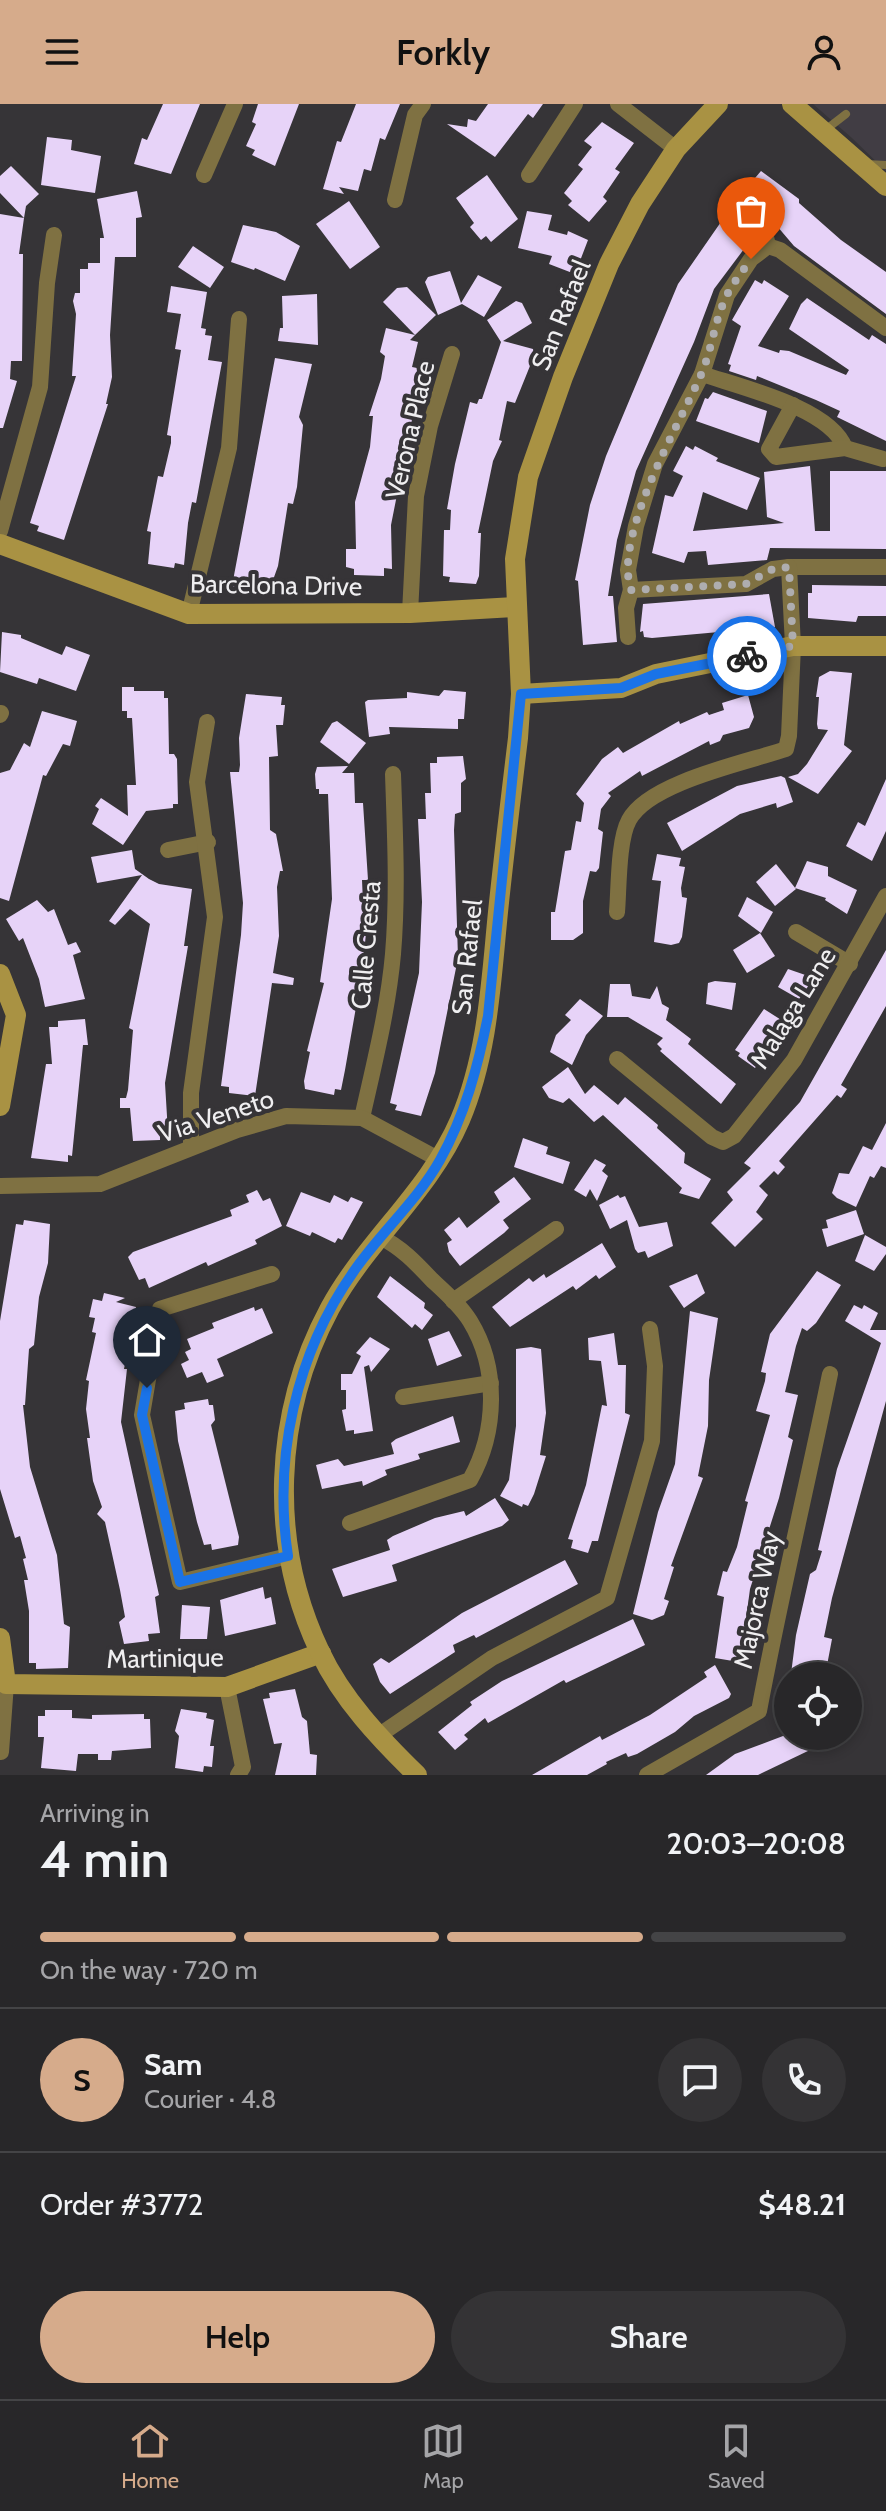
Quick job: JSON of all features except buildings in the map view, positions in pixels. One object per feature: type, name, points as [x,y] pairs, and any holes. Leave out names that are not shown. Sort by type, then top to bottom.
[{"type":"street","points":[[204,175],[235,104]]},
{"type":"street","points":[[395,200],[415,115],[423,104]]},
{"type":"street","points":[[529,175],[575,104]]},
{"type":"street","points":[[618,104],[676,149]]},
{"type":"street","name":"San Rafael","points":[[417,1775],[378,1736],[321,1653],[302,1606],[288,1556],[283,1487],[289,1432],[301,1379],[331,1308],[380,1237],[418,1194],[461,1119],[488,1016],[521,694],[515,559],[521,513],[540,439],[609,264],[640,204],[676,149],[718,104]]},
{"type":"street","points":[[801,107],[823,131],[886,186]]},
{"type":"street","points":[[734,205],[764,228],[768,246]]},
{"type":"street","points":[[0,531],[40,387],[47,283],[54,235]]},
{"type":"street","points":[[768,246],[780,250],[886,328]]},
{"type":"street","points":[[628,637],[626,608],[631,590],[628,570],[636,526],[655,464],[702,374],[727,295],[751,259],[768,246]]},
{"type":"street","points":[[189,614],[229,448],[239,319]]},
{"type":"street","name":"Verona Place","points":[[410,613],[416,496],[430,426],[452,354]]},
{"type":"street","points":[[702,374],[793,405],[841,435],[845,448]]},
{"type":"street","points":[[793,405],[769,449],[776,457],[845,448],[883,459]]},
{"type":"street","name":"Barcelona Drive","points":[[0,544],[189,614],[410,613],[515,607]]},
{"type":"street","points":[[631,590],[746,584],[773,569],[789,567],[886,567]]},
{"type":"street","points":[[617,912],[625,833],[637,809],[726,763],[786,749],[793,646],[789,567]]},
{"type":"street","points":[[521,694],[621,688],[656,674],[793,646],[886,646]]},
{"type":"street","points":[[191,1147],[191,1093],[215,917],[208,842],[197,782],[207,722]]},
{"type":"street","name":"Calle Cresta","points":[[362,1118],[384,1021],[393,955],[396,880],[393,774]]},
{"type":"street","points":[[168,850],[208,842]]},
{"type":"street","name":"Malaga Lane","points":[[617,1059],[723,1142],[734,1136],[794,1060],[886,896]]},
{"type":"street","points":[[796,932],[850,964]]},
{"type":"street","points":[[0,974],[16,1015],[0,1106]]},
{"type":"street","name":"Via Veneto","points":[[0,1186],[100,1184],[191,1147],[286,1116],[362,1118],[440,1160]]},
{"type":"street","points":[[453,1301],[556,1229]]},
{"type":"street","points":[[350,1523],[470,1480],[480,1463],[490,1427],[491,1383],[481,1343],[469,1319],[408,1256],[380,1237]]},
{"type":"street","points":[[272,1274],[160,1309],[142,1415],[180,1582],[288,1556]]},
{"type":"street","points":[[378,1736],[492,1658],[607,1598],[652,1441],[655,1366],[650,1329]]},
{"type":"street","name":"Majorca Way","points":[[647,1775],[759,1711],[783,1580],[830,1374]]},
{"type":"street","points":[[403,1397],[491,1383]]},
{"type":"street","points":[[0,1638],[6,1684],[1,1752]]},
{"type":"street","name":"Martinique","points":[[6,1684],[227,1687],[321,1653]]},
{"type":"street","points":[[227,1687],[243,1767],[238,1775]]},
{"type":"lane","points":[[823,131],[846,114]]},
{"type":"lane","points":[[861,164],[886,165]]},
{"type":"shaded area","points":[[813,104],[886,104],[886,171],[852,138]]},
{"type":"way so far","points":[[747,656],[793,646],[789,567],[773,569],[746,584],[631,590],[628,570],[636,526],[655,464],[702,374],[727,295],[751,259]]},
{"type":"route","points":[[147,1388],[142,1415],[180,1582],[288,1556],[283,1521],[283,1487],[289,1432],[301,1379],[314,1343],[353,1271],[418,1194],[440,1160],[461,1119],[478,1063],[488,1016],[521,694],[621,688],[656,674],[747,656]]}]
